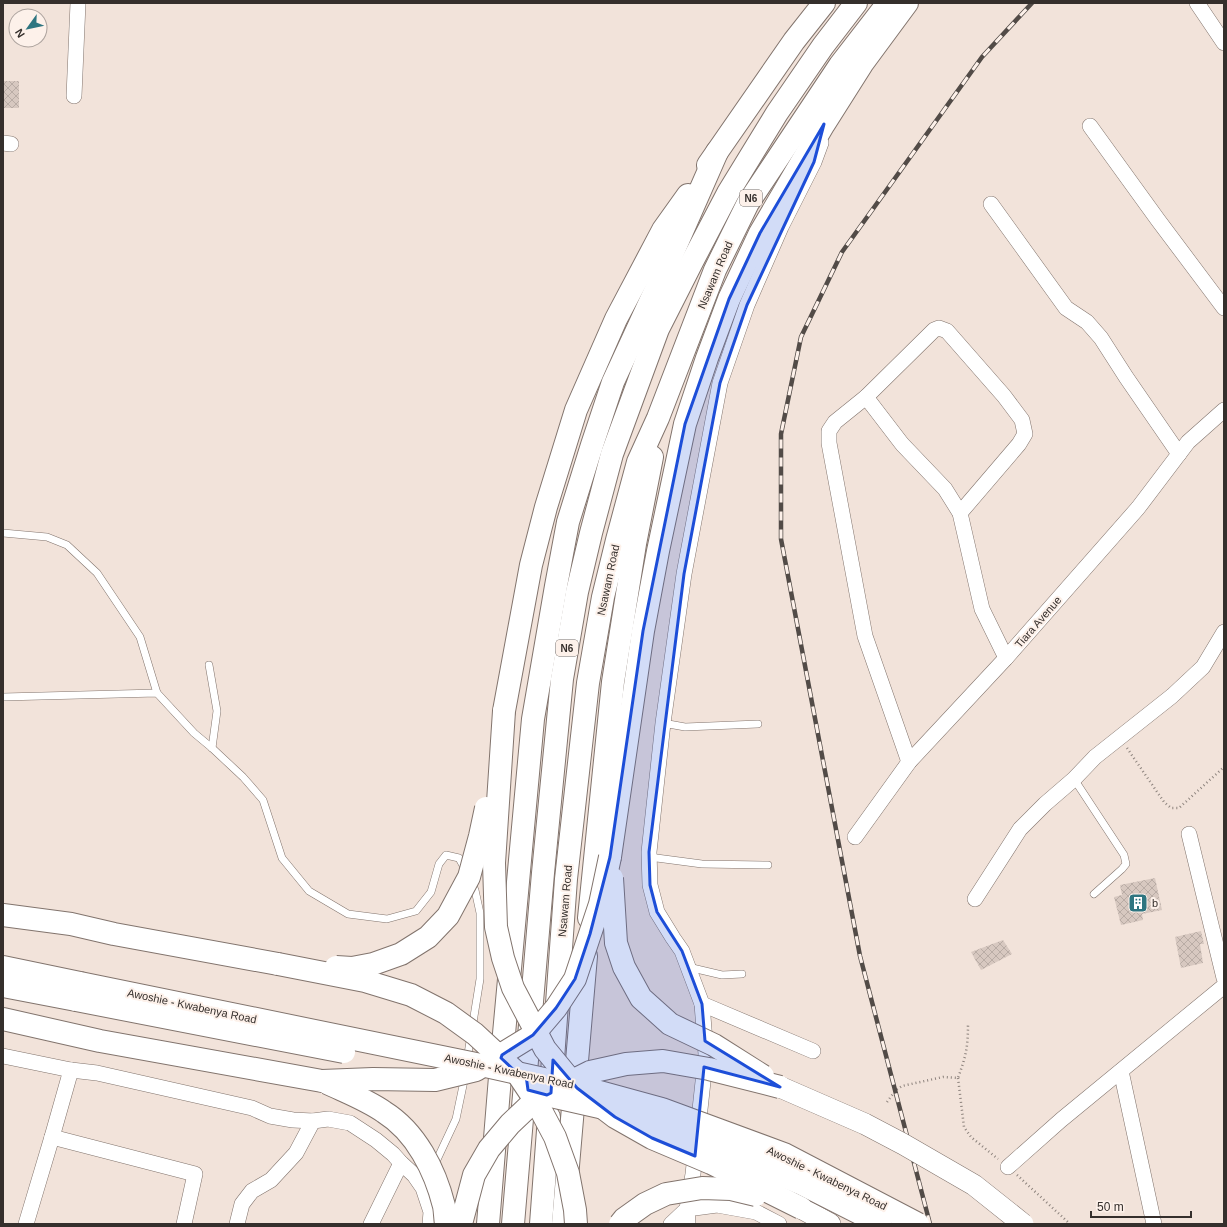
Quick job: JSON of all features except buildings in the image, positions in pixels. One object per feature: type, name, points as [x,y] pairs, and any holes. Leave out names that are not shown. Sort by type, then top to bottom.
[{"type":"main road","points":[[278,964],[352,968],[373,964],[401,954],[421,942],[428,937],[448,916],[469,877],[479,843],[531,565],[546,507],[576,410],[616,319],[663,230],[794,41],[824,3]]},
{"type":"main road","name":"N6","points":[[513,1224],[543,873],[562,680],[577,592],[612,454],[658,329],[728,193],[777,112],[823,46],[856,3]]},
{"type":"main road","name":"Nsawam Road","points":[[541,1224],[566,879],[588,683],[603,597],[638,462],[658,418],[715,270],[748,203],[840,65],[888,3]]},
{"type":"main road","points":[[3,1020],[100,1041],[322,1081],[373,1079],[435,1080],[476,1070],[533,1035],[556,1008],[574,979],[600,904],[610,857],[644,631],[658,551],[685,424],[707,358],[729,299],[760,233],[824,124],[862,64],[907,3]]},
{"type":"main road","points":[[488,1224],[500,1069],[533,719],[568,522],[613,382],[717,152]]},
{"type":"main road","points":[[563,1224],[593,879],[613,682],[635,544],[650,470],[658,418]]},
{"type":"main road","points":[[504,711],[494,863],[496,927],[503,958],[513,988],[545,1049],[577,1088],[615,1117],[652,1138],[711,1163],[801,1208]]},
{"type":"main road","points":[[610,857],[616,943],[624,967],[641,998],[670,1024],[714,1045],[780,1087]]},
{"type":"main road","points":[[3,916],[71,924],[114,934],[365,981],[411,994],[446,1013],[475,1034],[517,1073],[537,1103],[555,1137],[568,1173],[576,1224]]},
{"type":"main road","points":[[3,967],[78,992]]},
{"type":"main road","points":[[3,986],[78,992]]},
{"type":"main road","name":"Awoshie - Kwabenya Road","points":[[78,992],[482,1079],[626,1113],[712,1145],[802,1184],[881,1224]]},
{"type":"main road","name":"Awoshie - Kwabenya Road","points":[[78,992],[481,1065],[589,1088],[662,1109],[784,1154],[918,1224]]},
{"type":"main road","points":[[461,1224],[474,1175],[489,1149],[510,1124],[530,1106],[554,1090],[590,1072],[626,1064],[663,1061],[709,1069],[780,1087]]},
{"type":"main road","points":[[322,1081],[385,1112],[403,1127],[422,1152],[435,1178],[444,1207],[446,1224]]},
{"type":"main road","points":[[620,1224],[624,1219],[645,1204],[666,1194],[702,1188],[731,1189],[801,1208]]},
{"type":"street","points":[[74,96],[78,3]]},
{"type":"street","points":[[1197,3],[1224,43]]},
{"type":"street","points":[[688,1217],[706,1054],[702,1004],[682,951],[657,912],[650,885],[649,857],[663,723],[684,574],[720,383],[748,305],[782,227],[814,162],[821,143],[824,124]]},
{"type":"street","points":[[1090,126],[1224,308]]},
{"type":"street","points":[[991,204],[1066,308],[1087,322],[1101,338],[1179,454]]},
{"type":"street","points":[[909,762],[865,636],[829,431],[835,422],[866,397],[934,330],[939,328],[947,331],[1004,396],[1022,420],[1025,434],[1019,444],[960,513]]},
{"type":"street","points":[[866,397],[902,444],[945,489],[960,513],[982,609],[1006,658]]},
{"type":"street","name":"Tiara Avenue","points":[[855,837],[909,762],[1006,658],[1138,508],[1188,442],[1224,410]]},
{"type":"street","points":[[975,899],[1020,829],[1045,804],[1074,779],[1095,757],[1172,696],[1203,667],[1224,632]]},
{"type":"street","points":[[1189,834],[1224,978]]},
{"type":"street","points":[[1008,1167],[1061,1120],[1224,986]]},
{"type":"street","points":[[702,1004],[813,1051]]},
{"type":"street","points":[[3,1056],[71,1070],[97,1073],[252,1108],[270,1116],[293,1120],[313,1121],[328,1119],[350,1123],[376,1140],[393,1154],[414,1175],[423,1188],[431,1212],[430,1224]]},
{"type":"street","points":[[26,1224],[71,1070]]},
{"type":"street","points":[[1121,1071],[1154,1224]]},
{"type":"street","points":[[780,1087],[865,1124],[903,1144],[974,1185],[1023,1224]]},
{"type":"street","points":[[237,1224],[242,1204],[252,1191],[272,1180],[296,1153],[313,1121]]},
{"type":"street","points":[[52,1137],[195,1174],[184,1224]]},
{"type":"street","points":[[371,1224],[401,1163]]},
{"type":"street","points":[[671,1224],[717,1205],[756,1212],[779,1224]]},
{"type":"street","points":[[801,1208],[830,1224]]},
{"type":"lane","points":[[3,533],[46,537],[67,545],[97,573],[140,637],[157,693],[194,733],[243,777],[263,800],[282,858],[309,891],[348,914],[387,919],[416,911],[431,892],[439,864],[446,855],[459,858],[475,890],[480,913],[480,979],[464,1083],[456,1119],[423,1188]]},
{"type":"lane","points":[[208,665],[217,712],[212,748]]},
{"type":"lane","points":[[3,697],[157,693]]},
{"type":"lane","points":[[663,723],[685,727],[758,724]]},
{"type":"lane","points":[[1074,779],[1124,855],[1126,864],[1122,870],[1094,894]]},
{"type":"lane","points":[[649,857],[702,864],[768,865]]},
{"type":"lane","points":[[688,967],[722,975],[742,974]]},
{"type":"path","points":[[1120,737],[1164,802],[1171,808],[1179,808],[1224,767]]},
{"type":"path","points":[[887,1102],[896,1090],[902,1086],[943,1077],[958,1078],[966,1057],[968,1046],[968,1024]]},
{"type":"highlighted area","points":[[824,124],[814,162],[747,305],[720,383],[684,574],[649,852],[650,885],[657,912],[682,951],[702,1004],[705,1041],[780,1087],[704,1067],[695,1156],[652,1138],[615,1117],[577,1088],[553,1060],[551,1093],[547,1095],[528,1090],[526,1075],[516,1072],[501,1058],[502,1055],[533,1035],[556,1008],[575,979],[590,934],[610,857],[643,631],[685,424],[729,299],[760,233]]},
{"type":"railway","points":[[930,1224],[860,956],[781,539],[781,434],[801,337],[842,252],[982,57],[1032,3]]},
{"type":"place","name":"b","points":[[1138,903]]}]
